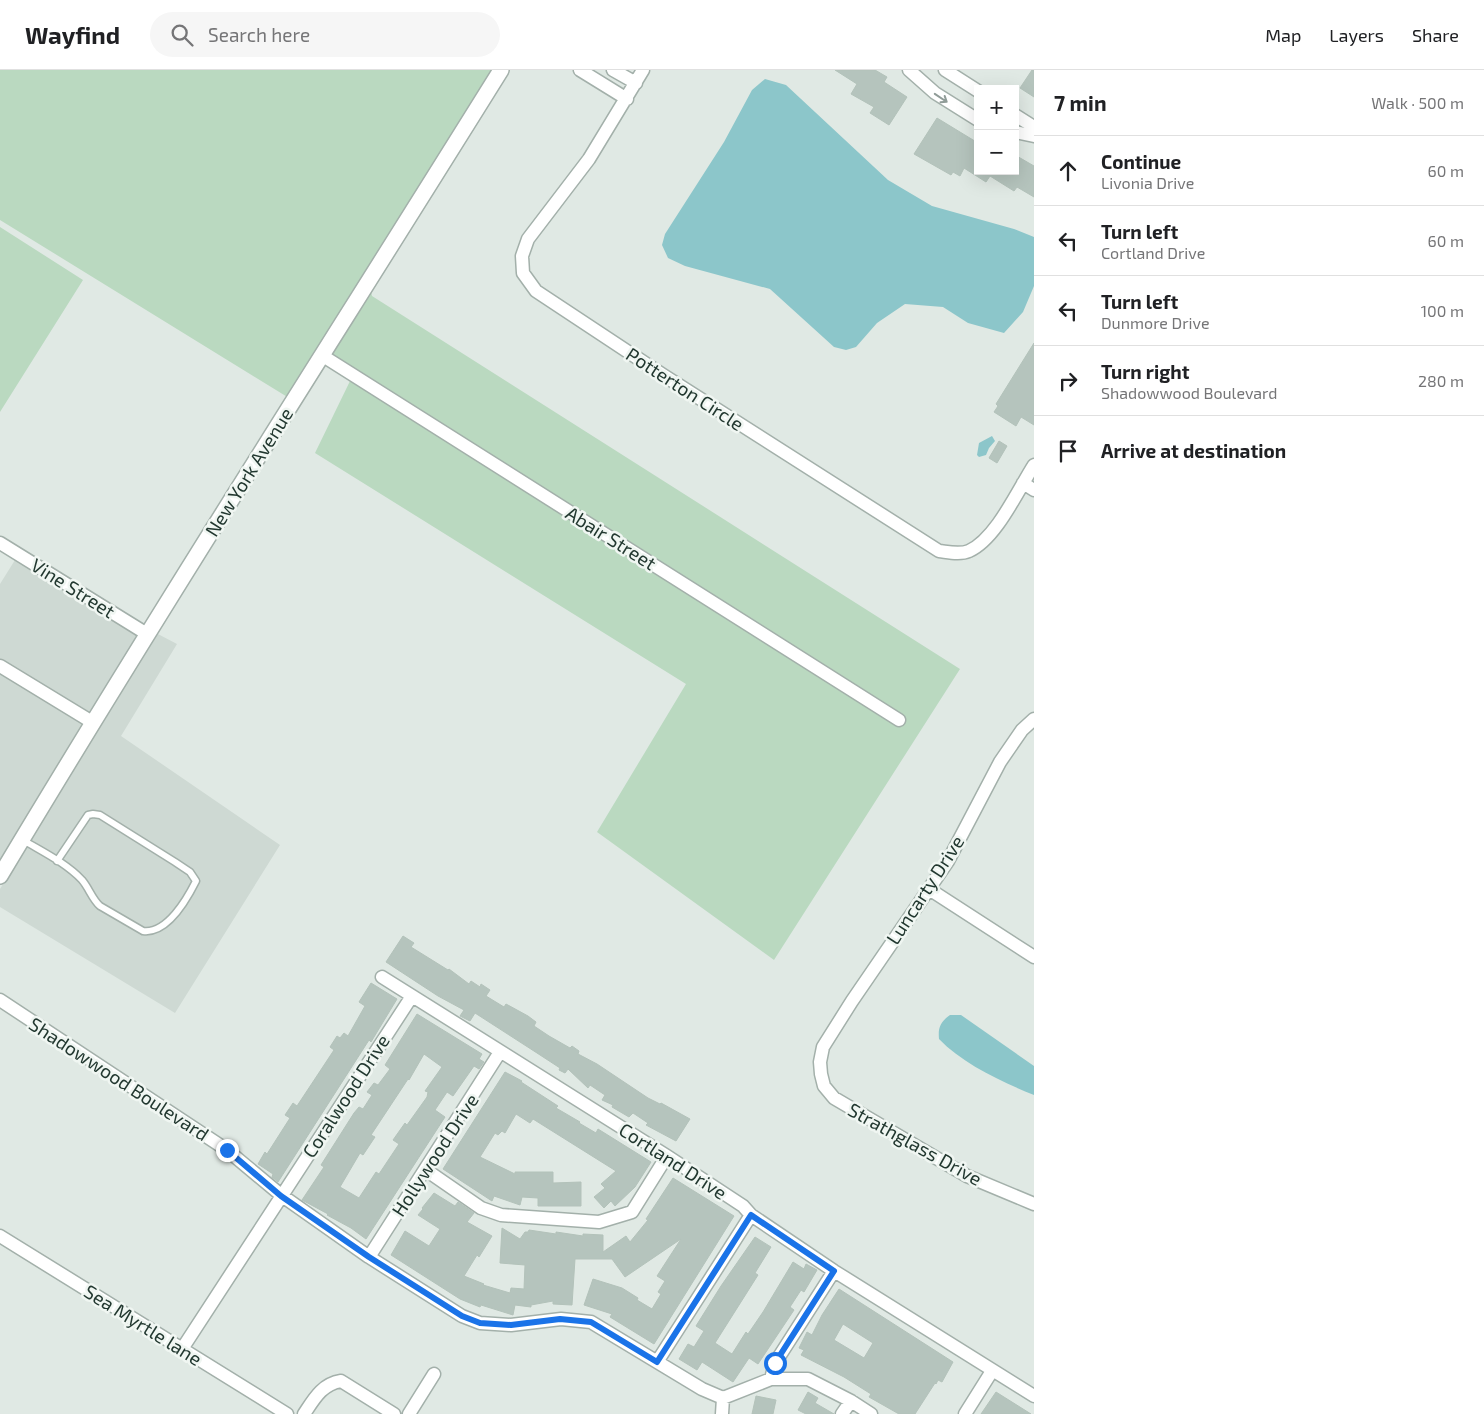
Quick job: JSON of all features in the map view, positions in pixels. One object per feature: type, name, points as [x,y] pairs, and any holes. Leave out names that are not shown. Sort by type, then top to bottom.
[{"type":"street","name":"New York Avenue","points":[[0,876],[92,722],[502,70]]},
{"type":"street","points":[[613,70],[636,83]]},
{"type":"street","name":"Potterton Circle","points":[[643,70],[589,159],[528,239],[522,256],[522,274],[536,291],[671,380],[939,551],[953,553],[969,551],[992,534],[1029,487],[1033,469]]},
{"type":"street","points":[[909,70],[935,93],[974,117]]},
{"type":"street","points":[[945,70],[974,88]]},
{"type":"street","points":[[585,71],[627,99]]},
{"type":"street","points":[[1019,118],[1034,127]]},
{"type":"street","points":[[1019,133],[1034,136]]},
{"type":"street","name":"Abair Street","points":[[323,356],[899,720]]},
{"type":"street","name":"Vine Street","points":[[0,543],[147,634]]},
{"type":"street","points":[[0,666],[92,722]]},
{"type":"street","name":"Luncarty Drive","points":[[820,1062],[823,1047],[852,1001],[948,861],[1000,762],[1022,730],[1034,719]]},
{"type":"street","points":[[929,889],[1034,957]]},
{"type":"street","name":"Cortland Drive","points":[[382,977],[667,1156],[744,1206],[751,1215],[834,1271],[1034,1396]]},
{"type":"street","name":"Coralwood Drive","points":[[182,1349],[412,996]]},
{"type":"street","name":"Shadowwood Boulevard","points":[[0,1000],[227,1150],[281,1196],[369,1257],[462,1316],[480,1323],[511,1325],[560,1319],[591,1322],[702,1390],[723,1398]]},
{"type":"street","name":"Hollywood Drive","points":[[369,1257],[500,1052]]},
{"type":"street","name":"Strathglass Drive","points":[[820,1062],[820,1074],[824,1086],[834,1098],[967,1176],[1034,1204]]},
{"type":"street","points":[[426,1170],[481,1208],[501,1215],[599,1222],[632,1212],[667,1156]]},
{"type":"street","points":[[657,1362],[751,1215]]},
{"type":"street","name":"Sea Myrtle lane","points":[[0,1236],[287,1414]]},
{"type":"street","points":[[771,1378],[775,1363],[834,1271]]},
{"type":"street","points":[[965,1414],[992,1371]]},
{"type":"street","points":[[409,1414],[434,1374]]},
{"type":"street","points":[[722,1414],[723,1398],[771,1378],[808,1379],[851,1401],[871,1414]]},
{"type":"street","points":[[304,1414],[322,1389],[331,1383],[341,1381],[394,1414]]},
{"type":"street","points":[[842,1414],[851,1401]]},
{"type":"lane","points":[[22,839],[57,861],[83,881],[95,902],[100,906],[144,932],[151,932],[172,917],[188,897],[196,881],[190,872],[175,862],[100,815],[94,814],[88,815],[57,861]]},
{"type":"shaded area","points":[[15,560],[144,626],[0,863],[0,584]]},
{"type":"shaded area","points":[[156,633],[177,644],[121,736],[280,845],[175,1013],[0,907],[0,889]]},
{"type":"green space","points":[[0,70],[493,70],[289,398],[0,220]]},
{"type":"green space","points":[[0,227],[83,280],[0,412]]},
{"type":"green space","points":[[371,292],[372,296],[960,669],[774,960],[597,832],[686,684],[315,453],[351,379],[326,365]]},
{"type":"water","points":[[765,79],[786,85],[888,180],[932,206],[1014,229],[1034,237],[1034,286],[1023,312],[1004,333],[968,323],[943,307],[905,304],[877,323],[856,347],[846,350],[834,347],[770,289],[685,266],[668,258],[662,245],[665,234],[724,142],[752,90]]},
{"type":"water","points":[[992,436],[995,441],[986,455],[979,457],[977,455],[979,443]]},
{"type":"water","points":[[950,1015],[961,1015],[1034,1066],[1034,1095],[996,1078],[971,1064],[939,1039],[940,1026]]},
{"type":"building","points":[[835,70],[875,70],[887,77],[884,82],[907,97],[889,125],[870,113],[874,107],[851,94],[857,84]]},
{"type":"building","points":[[1032,70],[1034,70],[1034,97],[1020,88]]},
{"type":"building","points":[[937,118],[974,141],[974,174],[964,168],[960,176],[953,172],[951,175],[914,154]]},
{"type":"building","points":[[1019,157],[1034,166],[1034,197],[1017,187],[1014,191],[990,176],[986,182],[975,175],[1019,175]]},
{"type":"building","points":[[1034,343],[1034,425],[1021,417],[1016,426],[994,412],[998,406],[996,404]]},
{"type":"building","points":[[999,441],[1007,446],[997,463],[989,458]]},
{"type":"building","points":[[403,936],[414,943],[411,947],[449,969],[469,984],[471,981],[480,987],[481,984],[490,990],[486,996],[504,1007],[506,1004],[528,1016],[536,1022],[534,1026],[549,1036],[570,1048],[572,1046],[579,1051],[578,1054],[597,1064],[648,1098],[690,1119],[676,1141],[646,1125],[648,1123],[633,1113],[629,1117],[612,1107],[613,1105],[602,1100],[605,1095],[590,1085],[588,1088],[568,1069],[565,1073],[559,1070],[560,1068],[475,1013],[470,1021],[460,1016],[464,1010],[438,996],[386,962]]},
{"type":"building","points":[[371,983],[397,999],[371,1042],[369,1040],[278,1182],[272,1177],[273,1174],[258,1164],[265,1152],[267,1154],[290,1118],[285,1115],[293,1103],[297,1106],[334,1050],[330,1047],[337,1036],[340,1038],[344,1033],[348,1036],[365,1006],[359,1002]]},
{"type":"building","points":[[417,1014],[482,1054],[479,1059],[484,1062],[479,1069],[474,1066],[453,1096],[447,1092],[435,1110],[445,1117],[366,1239],[351,1228],[302,1200],[324,1167],[321,1165],[354,1113],[359,1107],[363,1109],[372,1095],[367,1092],[374,1083],[378,1085],[390,1069],[385,1065]],"holes":[[[424,1054],[442,1067],[425,1091],[428,1092],[427,1097],[407,1125],[405,1123],[393,1140],[399,1144],[379,1174],[376,1172],[359,1198],[340,1187],[360,1153],[363,1155],[375,1137],[371,1135],[409,1080]]]},
{"type":"building","points":[[505,1072],[522,1081],[558,1106],[556,1108],[579,1123],[596,1133],[598,1129],[651,1162],[635,1187],[615,1206],[611,1201],[604,1208],[594,1197],[605,1188],[601,1184],[616,1171],[533,1119],[530,1123],[516,1114],[505,1133],[502,1131],[498,1135],[495,1133],[480,1157],[515,1174],[515,1172],[553,1172],[553,1183],[581,1182],[581,1206],[538,1206],[538,1198],[522,1197],[520,1205],[494,1196],[492,1201],[443,1169]]},
{"type":"building","points":[[673,1178],[734,1216],[654,1344],[610,1317],[612,1314],[584,1305],[593,1279],[622,1288],[652,1309],[661,1294],[658,1292],[665,1281],[657,1276],[681,1239],[625,1277],[612,1259],[575,1259],[572,1305],[553,1304],[553,1301],[531,1305],[531,1307],[515,1305],[513,1315],[481,1305],[480,1307],[460,1299],[391,1255],[405,1231],[429,1246],[440,1229],[418,1215],[434,1193],[455,1206],[458,1202],[474,1213],[467,1222],[492,1236],[464,1276],[483,1285],[510,1293],[511,1288],[524,1289],[525,1265],[500,1263],[502,1228],[520,1239],[529,1230],[583,1236],[583,1234],[603,1235],[603,1252],[626,1236],[630,1242],[648,1220],[646,1219]]},
{"type":"building","points":[[755,1237],[771,1247],[755,1273],[758,1275],[715,1343],[732,1354],[746,1332],[748,1334],[763,1312],[793,1262],[804,1269],[806,1264],[817,1270],[804,1292],[801,1290],[790,1307],[794,1310],[758,1364],[749,1358],[733,1382],[702,1362],[697,1370],[679,1359],[688,1344],[694,1347],[704,1331],[696,1326]]},
{"type":"building","points":[[839,1289],[953,1362],[942,1382],[938,1380],[935,1383],[915,1414],[899,1414],[869,1397],[871,1394],[844,1377],[801,1355],[804,1350],[799,1348],[807,1332],[812,1335]],"holes":[[[843,1324],[873,1343],[864,1358],[834,1340]]]},
{"type":"building","points":[[808,1392],[818,1398],[815,1403],[834,1414],[806,1414],[798,1410]]},
{"type":"building","points":[[996,1392],[1031,1414],[981,1414]]},
{"type":"building","points":[[756,1396],[776,1400],[773,1414],[752,1414]]},
{"type":"route","points":[[227,1150],[281,1196],[369,1257],[462,1316],[480,1323],[511,1325],[560,1319],[591,1322],[657,1362],[751,1215],[834,1271],[775,1363]]}]
